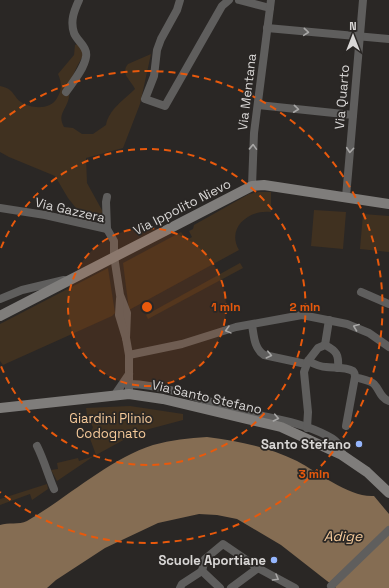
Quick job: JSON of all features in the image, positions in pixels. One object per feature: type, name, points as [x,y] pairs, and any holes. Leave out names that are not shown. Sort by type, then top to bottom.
[{"type":"street","points":[[66,92],[82,66],[86,56],[85,48],[74,33],[73,14],[79,0]]},
{"type":"street","points":[[180,0],[177,10],[161,39],[154,76],[145,99],[165,106],[222,6],[229,0]]},
{"type":"street","points":[[239,0],[270,4]]},
{"type":"street","name":"Via Quarto","points":[[346,197],[362,0]]},
{"type":"street","name":"Via Mentana","points":[[252,186],[254,133],[270,4]]},
{"type":"street","points":[[267,28],[389,39]]},
{"type":"street","points":[[258,105],[353,115]]},
{"type":"street","name":"Via Ippolito Nievo","points":[[0,316],[252,186],[264,184],[389,204]]},
{"type":"street","points":[[107,197],[107,229]]},
{"type":"street","name":"Via Gazzera","points":[[0,208],[45,215],[107,229],[114,241],[114,256],[120,295],[119,315],[126,338],[129,355],[129,389]]},
{"type":"street","points":[[3,297],[74,278]]},
{"type":"street","points":[[361,292],[389,304]]},
{"type":"street","points":[[3,297],[16,297],[24,303]]},
{"type":"street","points":[[129,355],[182,344],[220,332],[302,315],[347,324],[369,332],[389,347]]},
{"type":"street","points":[[325,345],[329,320]]},
{"type":"street","points":[[252,325],[258,352],[264,355],[338,368],[355,373],[346,426]]},
{"type":"street","points":[[325,345],[336,352],[339,359],[338,368]]},
{"type":"street","points":[[307,428],[308,412],[304,372],[307,363],[318,348],[325,345]]},
{"type":"street","points":[[114,396],[130,373]]},
{"type":"street","points":[[355,377],[372,382],[386,400]]},
{"type":"street","points":[[129,389],[153,386],[248,413],[291,422],[330,437],[342,449],[342,455]]},
{"type":"street","name":"Via Santo Stefano","points":[[0,408],[114,396],[129,389],[163,399],[281,427],[342,455],[367,472],[389,493]]},
{"type":"street","points":[[37,446],[42,455],[46,471],[54,489]]},
{"type":"street","points":[[331,586],[389,530]]},
{"type":"street","points":[[180,588],[182,584],[202,571],[205,559],[223,544],[258,568],[292,587]]},
{"type":"street","points":[[231,588],[258,568]]},
{"type":"street","points":[[202,571],[220,588]]},
{"type":"green space","points":[[81,42],[88,48],[73,75],[70,85],[69,99],[62,114],[62,123],[64,127],[73,128],[82,134],[93,134],[106,125],[110,114],[114,109],[135,89],[125,71],[128,64],[151,54],[140,104],[123,148],[86,158],[87,183],[103,212],[87,222],[68,198],[55,176],[0,152],[0,86],[10,90],[18,100],[30,106],[40,107],[50,105],[57,98],[61,89],[58,74],[74,55],[75,45]]},
{"type":"green space","points":[[271,192],[271,212],[255,214],[242,222],[235,234],[239,250],[129,310],[123,263],[181,232],[187,240],[192,237],[189,231],[193,229],[194,225],[249,194]]},
{"type":"green space","points":[[314,210],[346,212],[343,249],[311,246]]},
{"type":"green space","points":[[363,214],[389,216],[389,252],[360,249]]},
{"type":"green space","points":[[240,263],[243,268],[148,319],[146,315]]},
{"type":"green space","points":[[108,268],[115,313],[112,316],[3,365],[0,361],[0,324]]},
{"type":"green space","name":"Giardini Plinio Codognato","points":[[130,406],[183,414],[183,420],[138,432],[96,455],[88,433],[91,432],[93,427],[88,423],[86,408]]},
{"type":"green space","points":[[94,456],[57,481],[51,470],[58,469],[57,463],[78,458],[79,461]]},
{"type":"green space","points":[[47,484],[48,489],[32,500],[30,494],[0,505],[0,499]]},
{"type":"water","name":"Adige","points":[[207,437],[230,440],[264,448],[297,461],[345,489],[365,496],[374,496],[389,514],[389,588],[336,588],[281,545],[237,519],[217,515],[199,514],[158,523],[105,548],[56,580],[47,588],[0,588],[0,525],[27,521],[104,469],[137,451],[166,442]]},
{"type":"place","name":"Santo Stefano","points":[[359,444]]},
{"type":"place","name":"Scuole Aportiane","points":[[274,560]]}]
